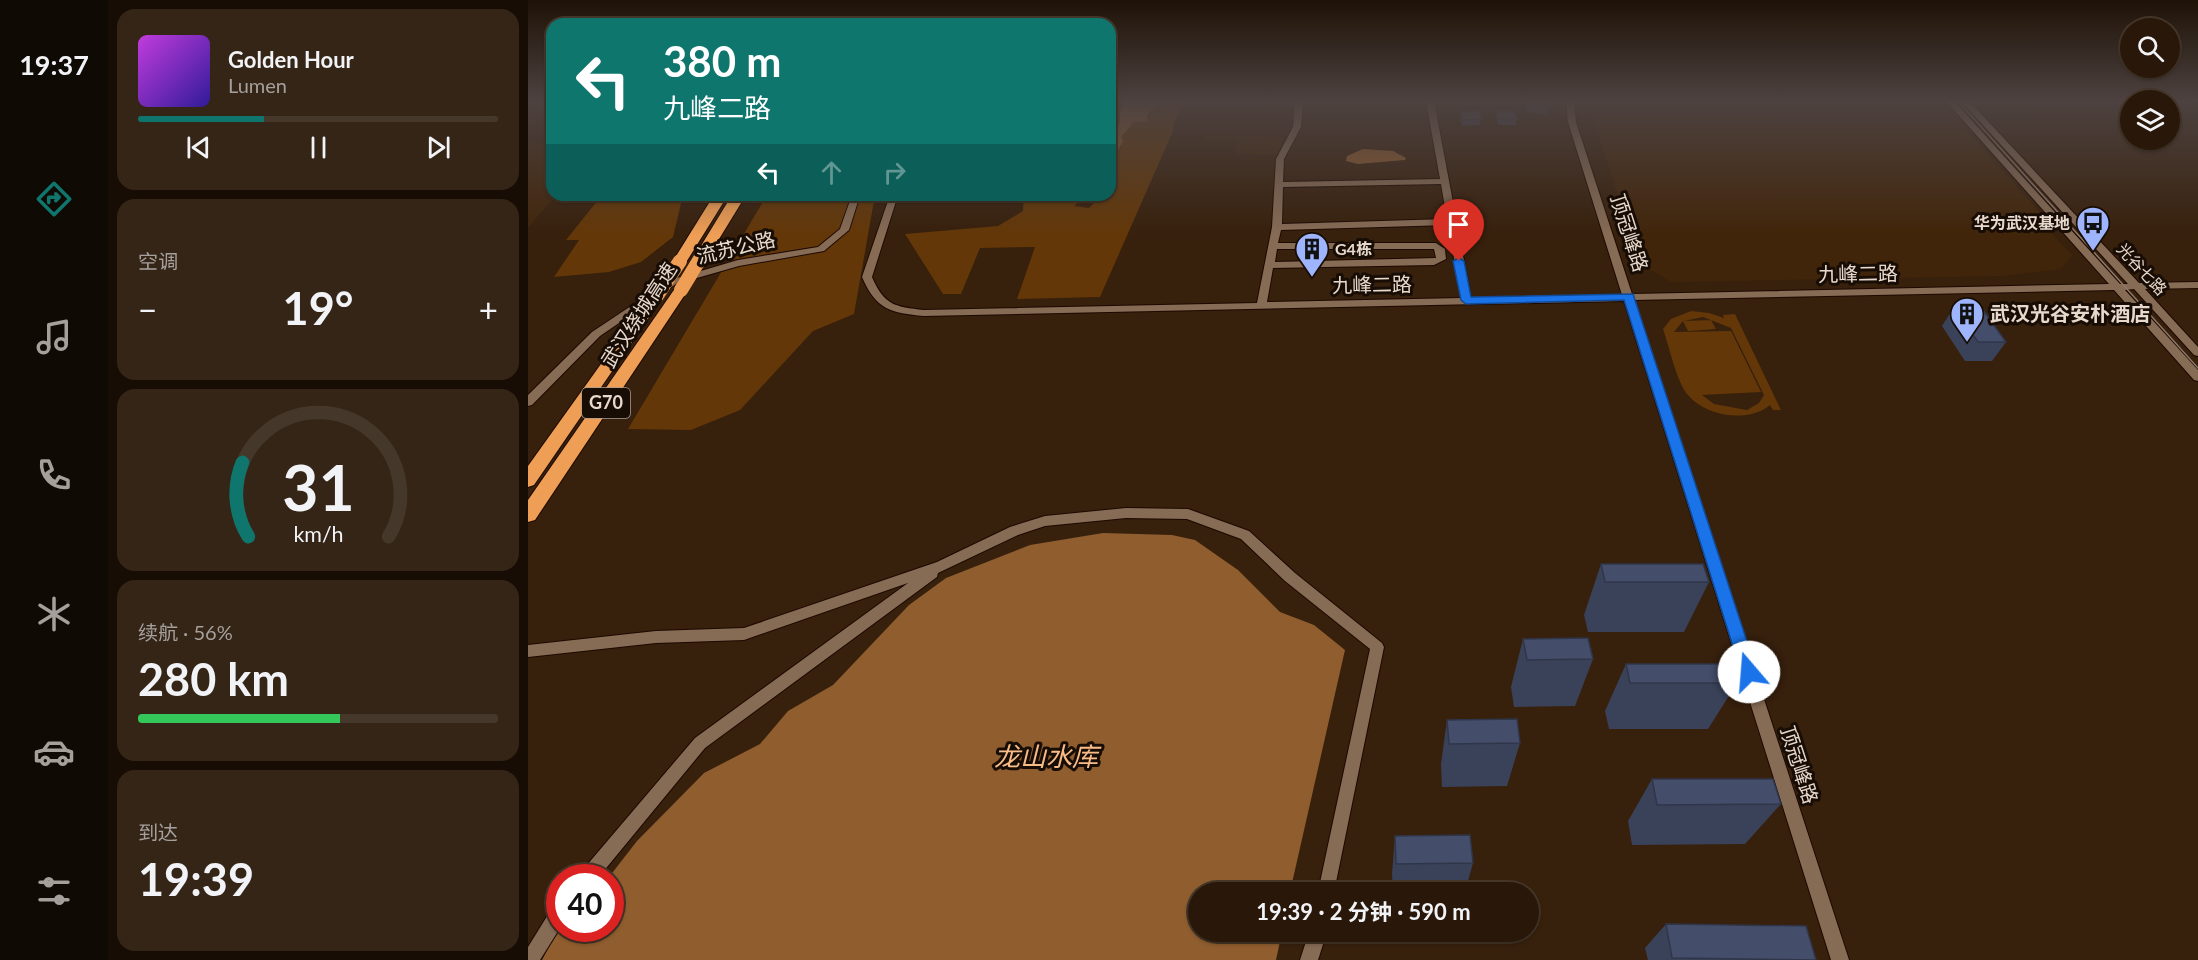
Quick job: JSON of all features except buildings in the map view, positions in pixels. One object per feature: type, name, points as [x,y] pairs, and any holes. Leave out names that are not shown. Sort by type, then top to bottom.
[{"type":"highway","name":"武汉绕城高速","points":[[528,480],[656,297],[717,201]]},
{"type":"highway","name":"武汉绕城高速","points":[[528,515],[681,290],[735,201]]},
{"type":"street","points":[[1261,305],[1277,227],[1280,159],[1287,146]]},
{"type":"street","points":[[1437,146],[1466,300]]},
{"type":"street","name":"顶冠峰路","points":[[1580,146],[1840,960]]},
{"type":"street","name":"光谷七路","points":[[1991,146],[2198,377]]},
{"type":"street","name":"光谷七路","points":[[2007,146],[2198,353]]},
{"type":"street","points":[[1279,185],[1443,181]]},
{"type":"street","name":"流苏公路","points":[[528,402],[596,334],[673,282],[738,263],[821,249],[844,230],[854,201]]},
{"type":"street","name":"九峰二路","points":[[892,201],[867,277],[875,297],[895,310],[924,313],[2198,285]]},
{"type":"street","points":[[1277,227],[1451,222]]},
{"type":"street","points":[[1269,265],[1441,260],[1440,249],[1436,246],[1273,246]]},
{"type":"street","points":[[528,651],[656,637],[744,634],[942,566],[1014,531],[1045,521],[1126,513],[1188,514],[1245,535],[1290,577],[1377,647],[1328,882]]},
{"type":"street","points":[[599,864],[700,743],[942,566]]},
{"type":"street","points":[[530,960],[546,934]]},
{"type":"street","points":[[1309,960],[1315,942]]},
{"type":"shaded area","points":[[528,146],[546,146],[546,201],[552,201],[528,227]]},
{"type":"shaded area","points":[[1121,146],[1166,146],[1100,297],[1017,299],[1035,247],[980,248],[961,294],[943,294],[905,234],[998,226],[1023,211],[1024,201],[1079,201],[1074,206],[1089,208],[1096,201],[1116,201],[1116,154]]},
{"type":"shaded area","points":[[1237,146],[1281,146],[1279,155],[1235,154]]},
{"type":"shaded area","points":[[1602,146],[1980,146],[2045,218],[2054,236],[2072,255],[2061,269],[2001,276],[1671,282],[1649,269],[1629,229]]},
{"type":"shaded area","points":[[597,201],[682,201],[673,237],[641,262],[609,272],[554,277],[579,240],[566,240]]},
{"type":"shaded area","points":[[763,201],[874,201],[854,314],[813,331],[740,410],[691,430],[628,429]]},
{"type":"shaded area","points":[[1691,311],[1724,318],[1723,315],[1735,314],[1781,410],[1773,410],[1770,405],[1751,414],[1728,415],[1716,413],[1696,402],[1688,395],[1680,382],[1663,329],[1671,319]],"holes":[[[1703,317],[1711,320],[1684,321]],[[1711,320],[1731,328],[1764,395],[1759,403],[1747,410],[1714,404],[1702,395],[1761,392],[1731,331],[1674,332],[1683,321],[1688,331],[1716,329]]]},
{"type":"water","points":[[1363,149],[1393,151],[1406,158],[1405,160],[1358,164],[1346,161],[1347,156]]},
{"type":"water","name":"龙山水库","points":[[1103,533],[1172,535],[1195,540],[1238,570],[1280,612],[1314,625],[1345,650],[1292,882],[1188,882],[1188,942],[1280,942],[1276,960],[542,960],[552,942],[624,942],[624,864],[619,864],[637,841],[704,773],[760,744],[788,711],[833,685],[909,605],[946,578],[1030,545]]},
{"type":"tram line","points":[[1998,146],[2198,368]]},
{"type":"place","name":"华为武汉基地","points":[[2093,252]]},
{"type":"place","name":"G4栋","points":[[1312,278]]},
{"type":"place","name":"武汉光谷安朴酒店","points":[[1967,343]]},
{"type":"route","points":[[1459,261],[1466,300],[1629,297],[1749,672]]}]
